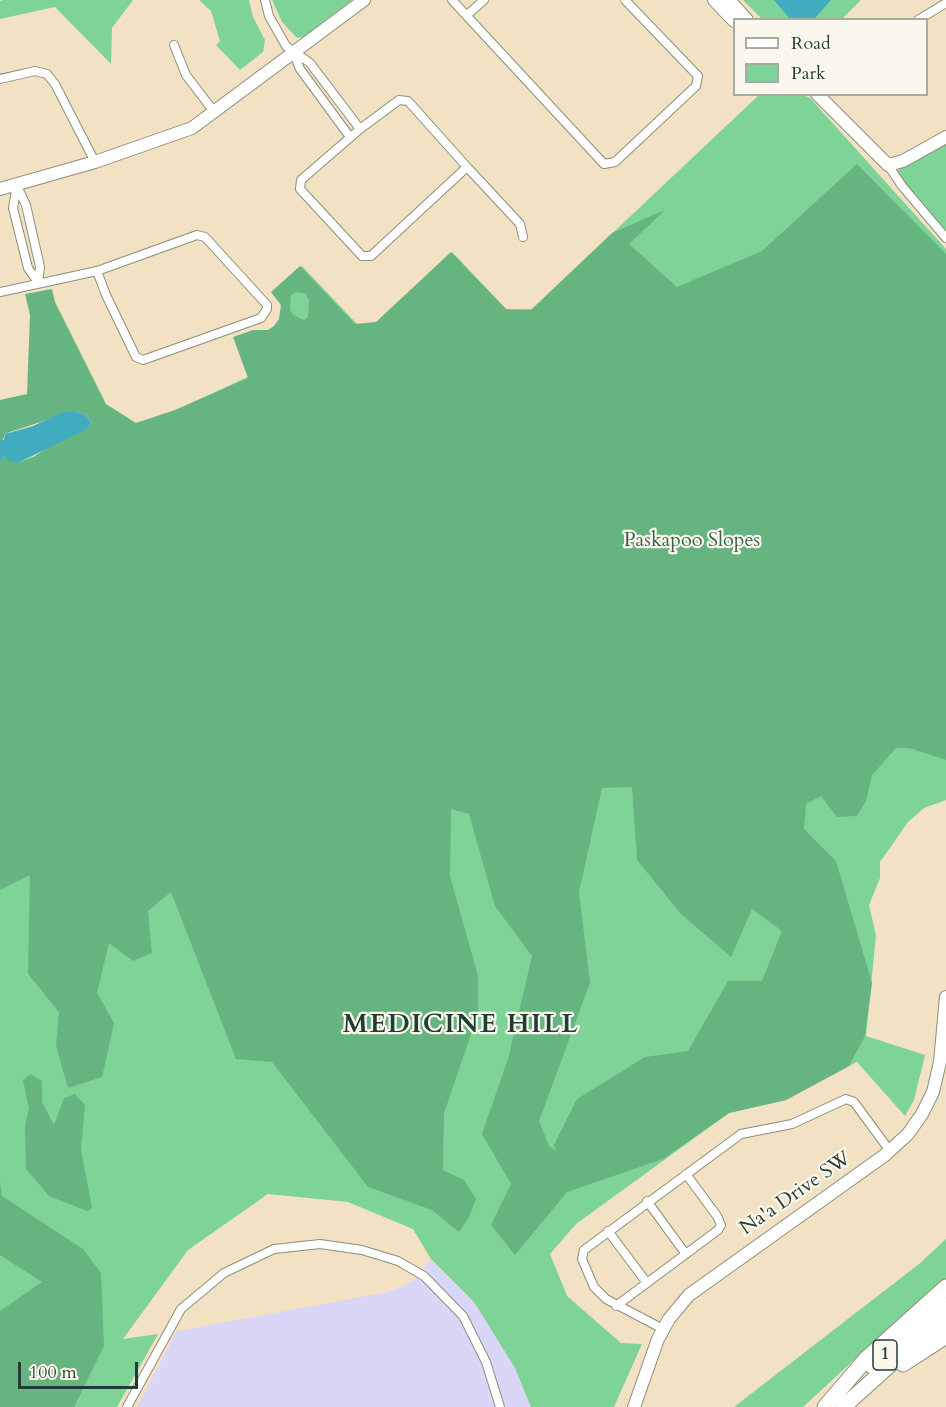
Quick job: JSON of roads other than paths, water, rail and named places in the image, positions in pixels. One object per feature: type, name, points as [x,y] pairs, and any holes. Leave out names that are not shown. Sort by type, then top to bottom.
[{"type":"highway","points":[[826,1407],[867,1358],[946,1287]]},
{"type":"highway","name":"1","points":[[826,1407],[946,1305]]},
{"type":"highway","name":"1","points":[[844,1407],[903,1353],[946,1319]]},
{"type":"highway","points":[[844,1407],[946,1336]]},
{"type":"street","points":[[265,0],[276,30],[294,53],[300,69],[350,137]]},
{"type":"street","points":[[0,189],[177,136],[215,113],[364,0]]},
{"type":"street","points":[[452,0],[604,164],[615,162],[696,86],[698,76],[626,0]]},
{"type":"street","points":[[467,15],[484,0]]},
{"type":"street","points":[[714,0],[733,19]]},
{"type":"street","points":[[729,0],[745,18]]},
{"type":"street","points":[[921,18],[946,3]]},
{"type":"street","points":[[174,45],[186,75],[215,113]]},
{"type":"street","points":[[294,53],[310,63],[360,129]]},
{"type":"street","points":[[0,79],[35,71],[47,74],[55,84],[95,162]]},
{"type":"street","points":[[818,96],[888,165],[946,238]]},
{"type":"street","points":[[467,167],[371,256],[362,256],[300,189],[301,180],[350,137],[399,100],[408,101],[520,224],[523,237]]},
{"type":"street","points":[[888,165],[903,161],[946,137]]},
{"type":"street","points":[[17,185],[13,208],[28,268],[38,282]]},
{"type":"street","points":[[17,185],[26,205],[40,267],[38,282]]},
{"type":"street","points":[[0,292],[97,271],[197,235],[206,237],[267,305],[266,313],[261,318],[143,360],[136,357],[106,296],[97,271]]},
{"type":"street","name":"Na'a Drive SW","points":[[634,1407],[653,1349],[663,1329],[682,1302],[696,1288],[890,1151],[908,1134],[922,1114],[933,1092],[940,1062],[946,997]]},
{"type":"street","points":[[663,1329],[616,1306],[594,1287],[582,1259],[584,1250],[741,1134],[792,1124],[846,1099],[854,1102],[890,1151]]},
{"type":"street","points":[[616,1306],[718,1230],[721,1225],[686,1174]]},
{"type":"street","points":[[647,1202],[685,1253]]},
{"type":"street","points":[[608,1231],[647,1283]]},
{"type":"street","points":[[127,1407],[181,1309],[224,1273],[274,1249],[320,1244],[362,1250],[398,1261],[424,1276],[442,1292],[463,1316],[472,1333],[486,1362],[500,1407]]},
{"type":"water","points":[[774,0],[831,0],[815,18],[789,18]]},
{"type":"water","points":[[74,411],[86,415],[91,423],[89,428],[20,462],[10,461],[4,456],[0,463],[0,441],[4,440],[5,434],[33,426],[63,412]]},
{"type":"district","name":"MEDICINE HILL","points":[[461,1026]]},
{"type":"park label","name":"Paskapoo Slopes","points":[[692,541]]}]
